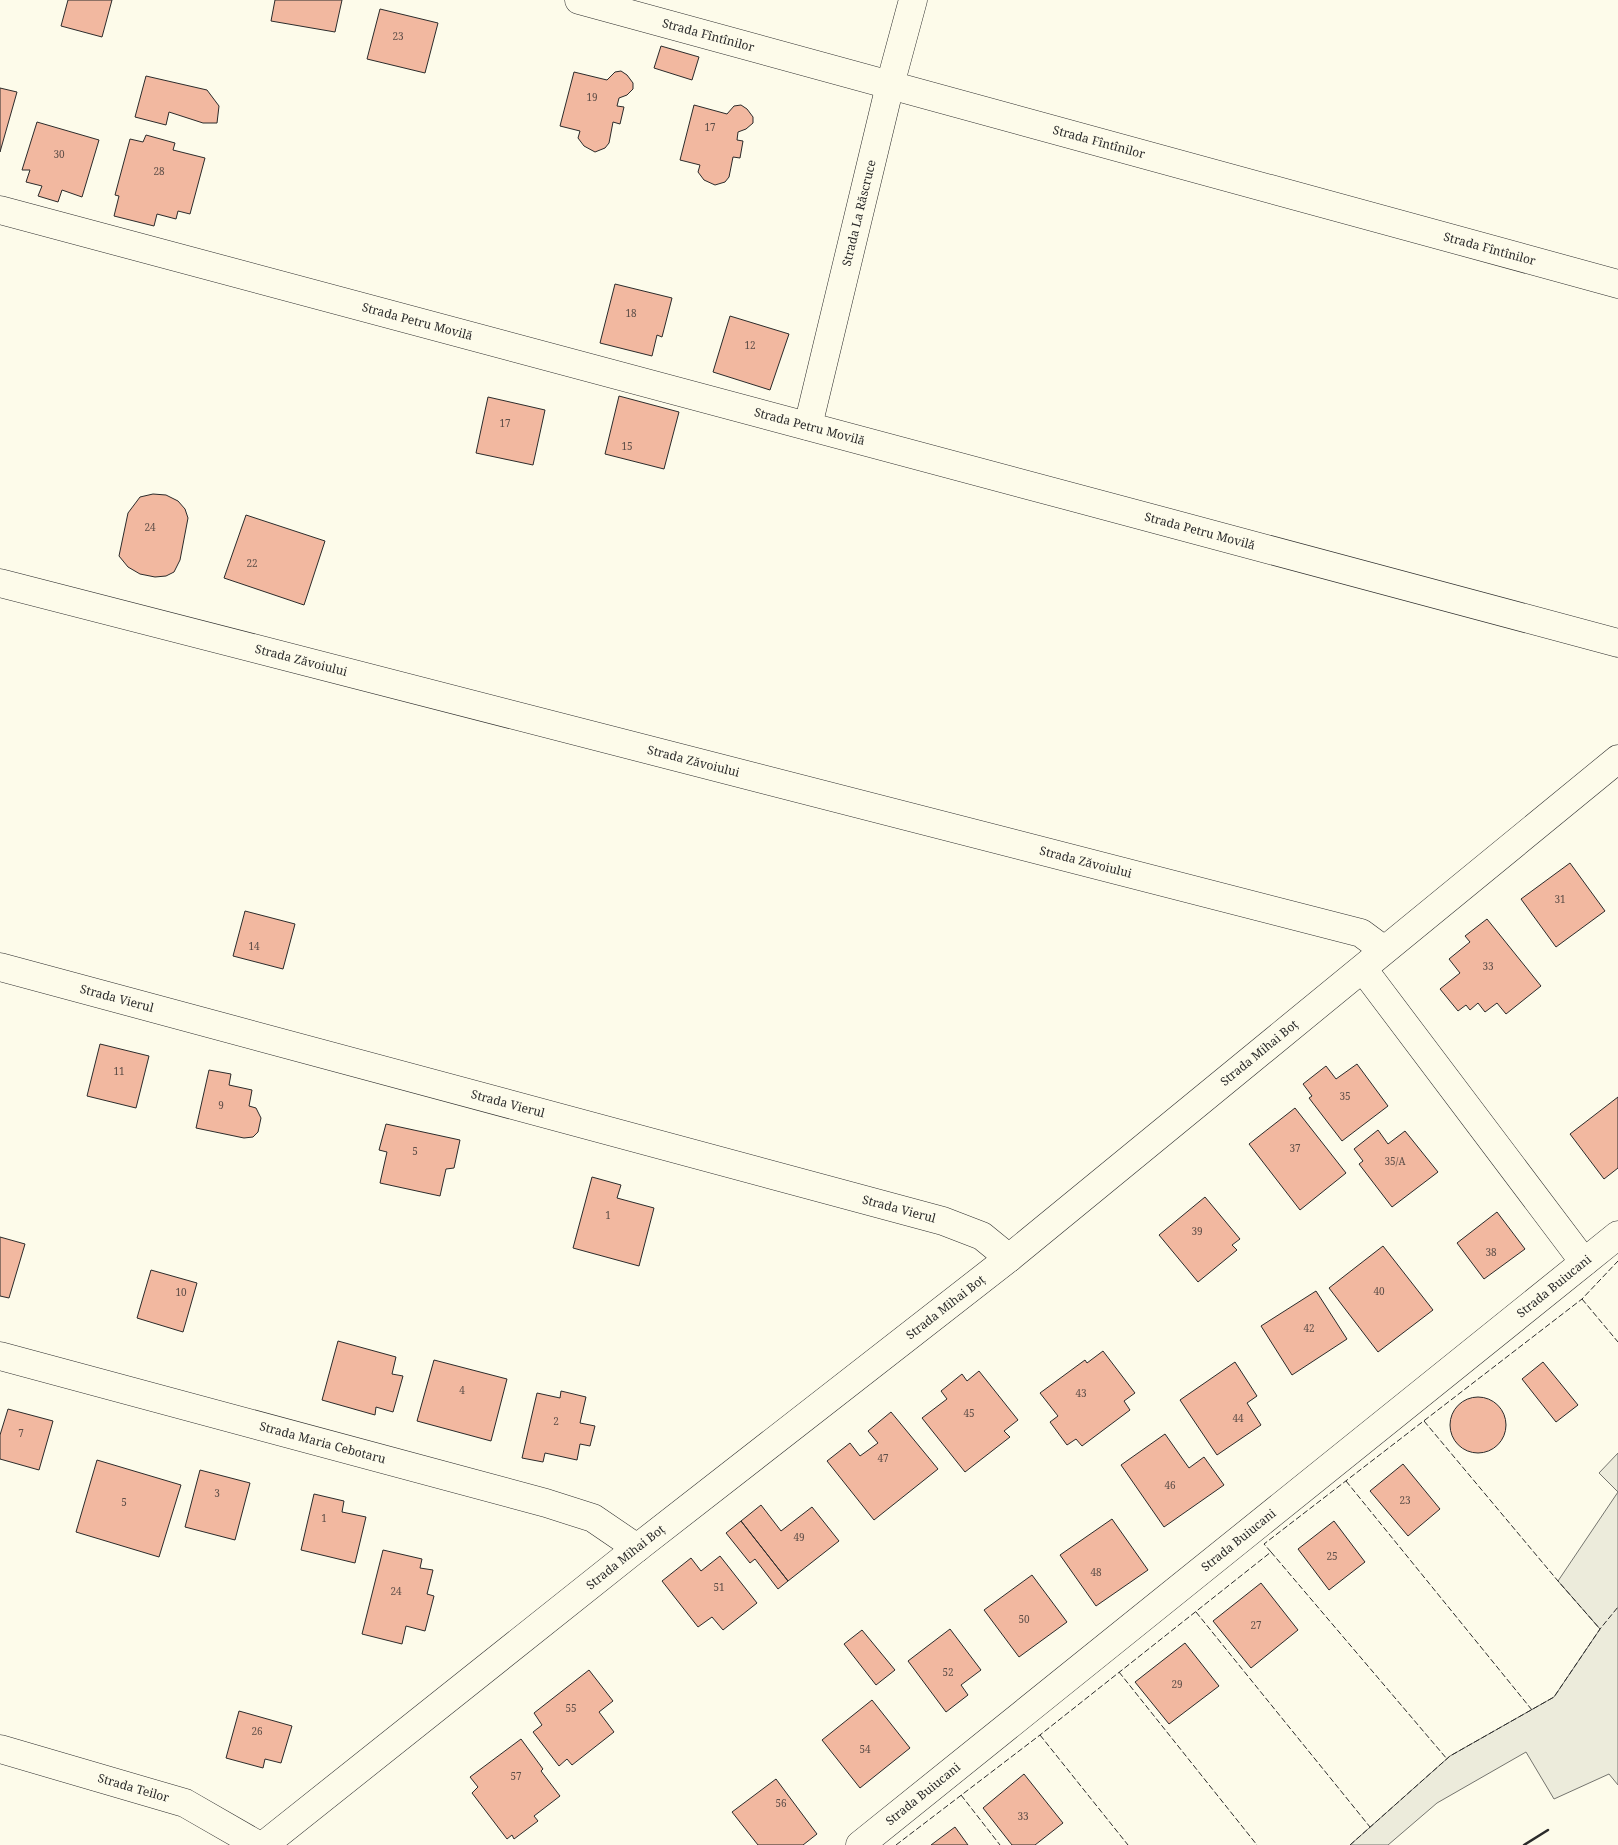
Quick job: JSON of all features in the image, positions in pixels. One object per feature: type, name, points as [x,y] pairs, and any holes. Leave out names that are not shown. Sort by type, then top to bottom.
[{"type":"street","name":"Strada Fîntînilor","points":[[579,0],[1618,284]]},
{"type":"street","name":"Strada La Răscruce","points":[[808,426],[890,85],[914,0]]},
{"type":"street","name":"Strada Petru Movilă","points":[[0,210],[1618,643]]},
{"type":"street","name":"Strada Zăvoiului","points":[[0,583],[1361,934],[1384,950]]},
{"type":"street","name":"Strada Mihai Boț","points":[[264,1845],[637,1548],[1009,1258],[1618,759]]},
{"type":"street","name":"Strada Vierul","points":[[0,967],[943,1221],[982,1236],[1009,1258]]},
{"type":"street","points":[[1362,969],[1584,1262]]},
{"type":"street","name":"Strada Buiucani","points":[[860,1845],[1618,1234]]},
{"type":"street","name":"Strada Maria Cebotaru","points":[[0,1356],[546,1503],[593,1518],[637,1548]]},
{"type":"street","name":"Strada Teilor","points":[[0,1749],[185,1803],[258,1845]]},
{"type":"shaded area","points":[[1618,1453],[1618,1492],[1599,1473]]},
{"type":"shaded area","points":[[1618,1492],[1618,1785],[1609,1774],[1554,1799],[1526,1752],[1437,1803],[1388,1845],[1350,1845],[1450,1756],[1554,1697],[1600,1629],[1558,1581]]},
{"type":"building","points":[[68,0],[112,0],[102,37],[61,26]]},
{"type":"building","points":[[275,0],[342,0],[335,32],[271,21]]},
{"type":"building","points":[[380,9],[438,23],[425,73],[367,59]]},
{"type":"building","points":[[661,46],[699,57],[692,80],[654,68]]},
{"type":"building","points":[[621,71],[633,83],[633,89],[627,95],[619,98],[617,106],[624,107],[620,124],[613,122],[609,143],[605,148],[595,152],[584,146],[578,138],[580,131],[560,126],[574,72],[607,80],[615,72]]},
{"type":"building","points":[[146,76],[207,90],[219,106],[217,123],[203,123],[169,112],[166,125],[135,117]]},
{"type":"building","points":[[0,88],[17,92],[0,152]]},
{"type":"building","points":[[694,105],[727,114],[734,106],[741,105],[753,117],[753,123],[746,129],[738,132],[737,140],[743,141],[740,158],[733,157],[729,177],[725,182],[715,185],[704,180],[698,172],[700,165],[680,160]]},
{"type":"building","points":[[37,122],[99,140],[82,197],[62,190],[58,202],[38,196],[42,186],[26,182],[30,170],[22,170]]},
{"type":"building","points":[[146,135],[175,143],[173,150],[205,158],[190,214],[178,211],[176,219],[157,214],[154,226],[114,216],[119,196],[115,195],[130,139],[143,142]]},
{"type":"building","points":[[615,284],[672,298],[662,337],[657,335],[652,356],[600,343]]},
{"type":"building","points":[[730,316],[789,334],[770,390],[713,372]]},
{"type":"building","points":[[619,396],[679,412],[664,469],[605,454]]},
{"type":"building","points":[[488,397],[545,410],[533,465],[476,453]]},
{"type":"building","points":[[153,494],[166,495],[178,501],[185,509],[188,518],[180,560],[174,572],[166,576],[155,577],[140,574],[128,567],[119,556],[128,513],[140,497]]},
{"type":"building","points":[[246,515],[325,541],[304,605],[224,578]]},
{"type":"building","points":[[1570,863],[1605,911],[1556,947],[1521,899]]},
{"type":"building","points":[[245,911],[295,924],[283,969],[233,956]]},
{"type":"building","points":[[1487,919],[1541,986],[1506,1014],[1497,1003],[1485,1012],[1478,1003],[1470,1010],[1466,1005],[1458,1011],[1440,989],[1460,973],[1449,959],[1470,942],[1465,936]]},
{"type":"building","points":[[100,1044],[149,1056],[136,1108],[87,1096]]},
{"type":"building","points":[[1357,1064],[1388,1106],[1342,1141],[1309,1098],[1312,1096],[1303,1084],[1326,1066],[1336,1079]]},
{"type":"building","points":[[209,1070],[231,1074],[229,1085],[252,1090],[249,1106],[256,1108],[261,1118],[258,1132],[253,1137],[244,1138],[196,1128]]},
{"type":"building","points":[[1618,1097],[1618,1168],[1604,1179],[1570,1134]]},
{"type":"building","points":[[1295,1108],[1346,1173],[1300,1210],[1249,1144]]},
{"type":"building","points":[[386,1124],[460,1140],[454,1168],[446,1169],[440,1196],[380,1183],[387,1152],[379,1150]]},
{"type":"building","points":[[1378,1130],[1388,1144],[1405,1131],[1438,1172],[1392,1207],[1359,1164],[1363,1161],[1354,1149]]},
{"type":"building","points":[[592,1177],[621,1185],[617,1198],[654,1208],[639,1266],[573,1248]]},
{"type":"building","points":[[1205,1197],[1240,1239],[1232,1245],[1237,1250],[1198,1282],[1159,1235]]},
{"type":"building","points":[[1497,1212],[1525,1249],[1484,1279],[1457,1243]]},
{"type":"building","points":[[0,1237],[25,1244],[9,1298],[0,1296]]},
{"type":"building","points":[[1383,1246],[1433,1310],[1378,1352],[1329,1288]]},
{"type":"building","points":[[151,1270],[197,1283],[183,1332],[137,1318]]},
{"type":"building","points":[[1316,1291],[1347,1339],[1292,1375],[1261,1326]]},
{"type":"building","points":[[338,1341],[396,1357],[392,1374],[403,1376],[393,1412],[376,1407],[375,1415],[322,1400]]},
{"type":"building","points":[[1103,1351],[1135,1393],[1124,1401],[1130,1410],[1082,1446],[1076,1439],[1067,1445],[1050,1422],[1058,1416],[1040,1393],[1085,1360],[1087,1363]]},
{"type":"building","points":[[434,1360],[507,1379],[491,1441],[417,1421]]},
{"type":"building","points":[[1235,1362],[1257,1396],[1247,1403],[1261,1425],[1217,1455],[1180,1400]]},
{"type":"building","points":[[1543,1362],[1578,1405],[1556,1422],[1522,1379]]},
{"type":"building","points":[[979,1371],[1018,1420],[1004,1431],[1010,1437],[965,1472],[922,1418],[947,1399],[941,1391],[962,1374],[967,1381]]},
{"type":"building","points":[[561,1391],[586,1397],[580,1423],[595,1426],[590,1446],[580,1444],[577,1460],[545,1453],[543,1462],[522,1458],[537,1393],[560,1398]]},
{"type":"building","points":[[1478,1397],[1489,1399],[1498,1405],[1504,1414],[1506,1425],[1504,1436],[1498,1445],[1489,1451],[1478,1453],[1467,1451],[1458,1445],[1452,1436],[1450,1425],[1452,1414],[1458,1405],[1467,1399]]},
{"type":"building","points":[[8,1409],[53,1421],[39,1470],[0,1459],[0,1435]]},
{"type":"building","points":[[891,1412],[938,1469],[874,1520],[827,1461],[850,1443],[860,1456],[878,1443],[868,1431]]},
{"type":"building","points":[[1165,1434],[1189,1468],[1204,1457],[1224,1485],[1164,1527],[1121,1465]]},
{"type":"building","points":[[97,1460],[181,1485],[159,1557],[76,1532]]},
{"type":"building","points":[[1403,1464],[1440,1509],[1408,1536],[1370,1491]]},
{"type":"building","points":[[200,1470],[250,1483],[235,1540],[185,1527]]},
{"type":"building","points":[[314,1494],[344,1501],[342,1512],[366,1517],[355,1563],[301,1550]]},
{"type":"building","points":[[761,1505],[781,1531],[812,1507],[839,1541],[788,1581],[741,1521]]},
{"type":"building","points":[[1112,1519],[1148,1570],[1096,1606],[1060,1555]]},
{"type":"building","points":[[741,1521],[788,1581],[778,1589],[755,1559],[750,1563],[726,1533]]},
{"type":"building","points":[[1334,1521],[1365,1562],[1329,1590],[1298,1549]]},
{"type":"building","points":[[383,1550],[422,1559],[420,1568],[433,1570],[427,1594],[434,1596],[425,1631],[406,1626],[402,1644],[362,1634]]},
{"type":"building","points":[[720,1556],[757,1603],[723,1630],[712,1617],[698,1627],[662,1581],[691,1558],[701,1571]]},
{"type":"building","points":[[1032,1575],[1067,1622],[1019,1657],[984,1610]]},
{"type":"building","points":[[1261,1583],[1298,1630],[1251,1668],[1213,1621]]},
{"type":"building","points":[[950,1629],[981,1670],[961,1685],[968,1695],[946,1712],[908,1661]]},
{"type":"building","points":[[862,1630],[895,1670],[876,1685],[844,1644]]},
{"type":"building","points":[[1185,1643],[1219,1686],[1169,1724],[1135,1682]]},
{"type":"building","points":[[589,1670],[613,1701],[599,1712],[614,1732],[572,1765],[567,1759],[559,1766],[533,1732],[542,1725],[534,1713]]},
{"type":"building","points":[[872,1700],[910,1748],[860,1788],[822,1740]]},
{"type":"building","points":[[239,1711],[292,1726],[281,1763],[265,1759],[263,1768],[226,1758]]},
{"type":"building","points":[[521,1739],[543,1769],[541,1771],[560,1796],[534,1816],[538,1821],[514,1839],[512,1835],[507,1839],[472,1793],[478,1787],[470,1777]]},
{"type":"building","points":[[1024,1774],[1063,1823],[1035,1845],[1012,1845],[983,1808]]},
{"type":"building","points":[[776,1779],[817,1834],[803,1845],[758,1845],[732,1812]]},
{"type":"building","points":[[955,1827],[968,1845],[931,1845]]},
{"type":"fence","points":[[896,1845],[1040,1735],[1271,1552],[1264,1544],[1582,1299],[1618,1261]]},
{"type":"fence","points":[[1582,1299],[1618,1342]]},
{"type":"fence","points":[[1424,1421],[1600,1629]]},
{"type":"fence","points":[[1346,1481],[1532,1710]]},
{"type":"fence","points":[[1271,1552],[1447,1759]]},
{"type":"fence","points":[[1350,1845],[1450,1756],[1554,1697],[1600,1629],[1618,1607]]},
{"type":"fence","points":[[1196,1612],[1370,1827]]},
{"type":"fence","points":[[1119,1672],[1257,1845]]},
{"type":"fence","points":[[1040,1735],[1128,1845]]},
{"type":"fence","points":[[961,1795],[1000,1845]]},
{"type":"wall","points":[[1524,1845],[1548,1830]]}]
